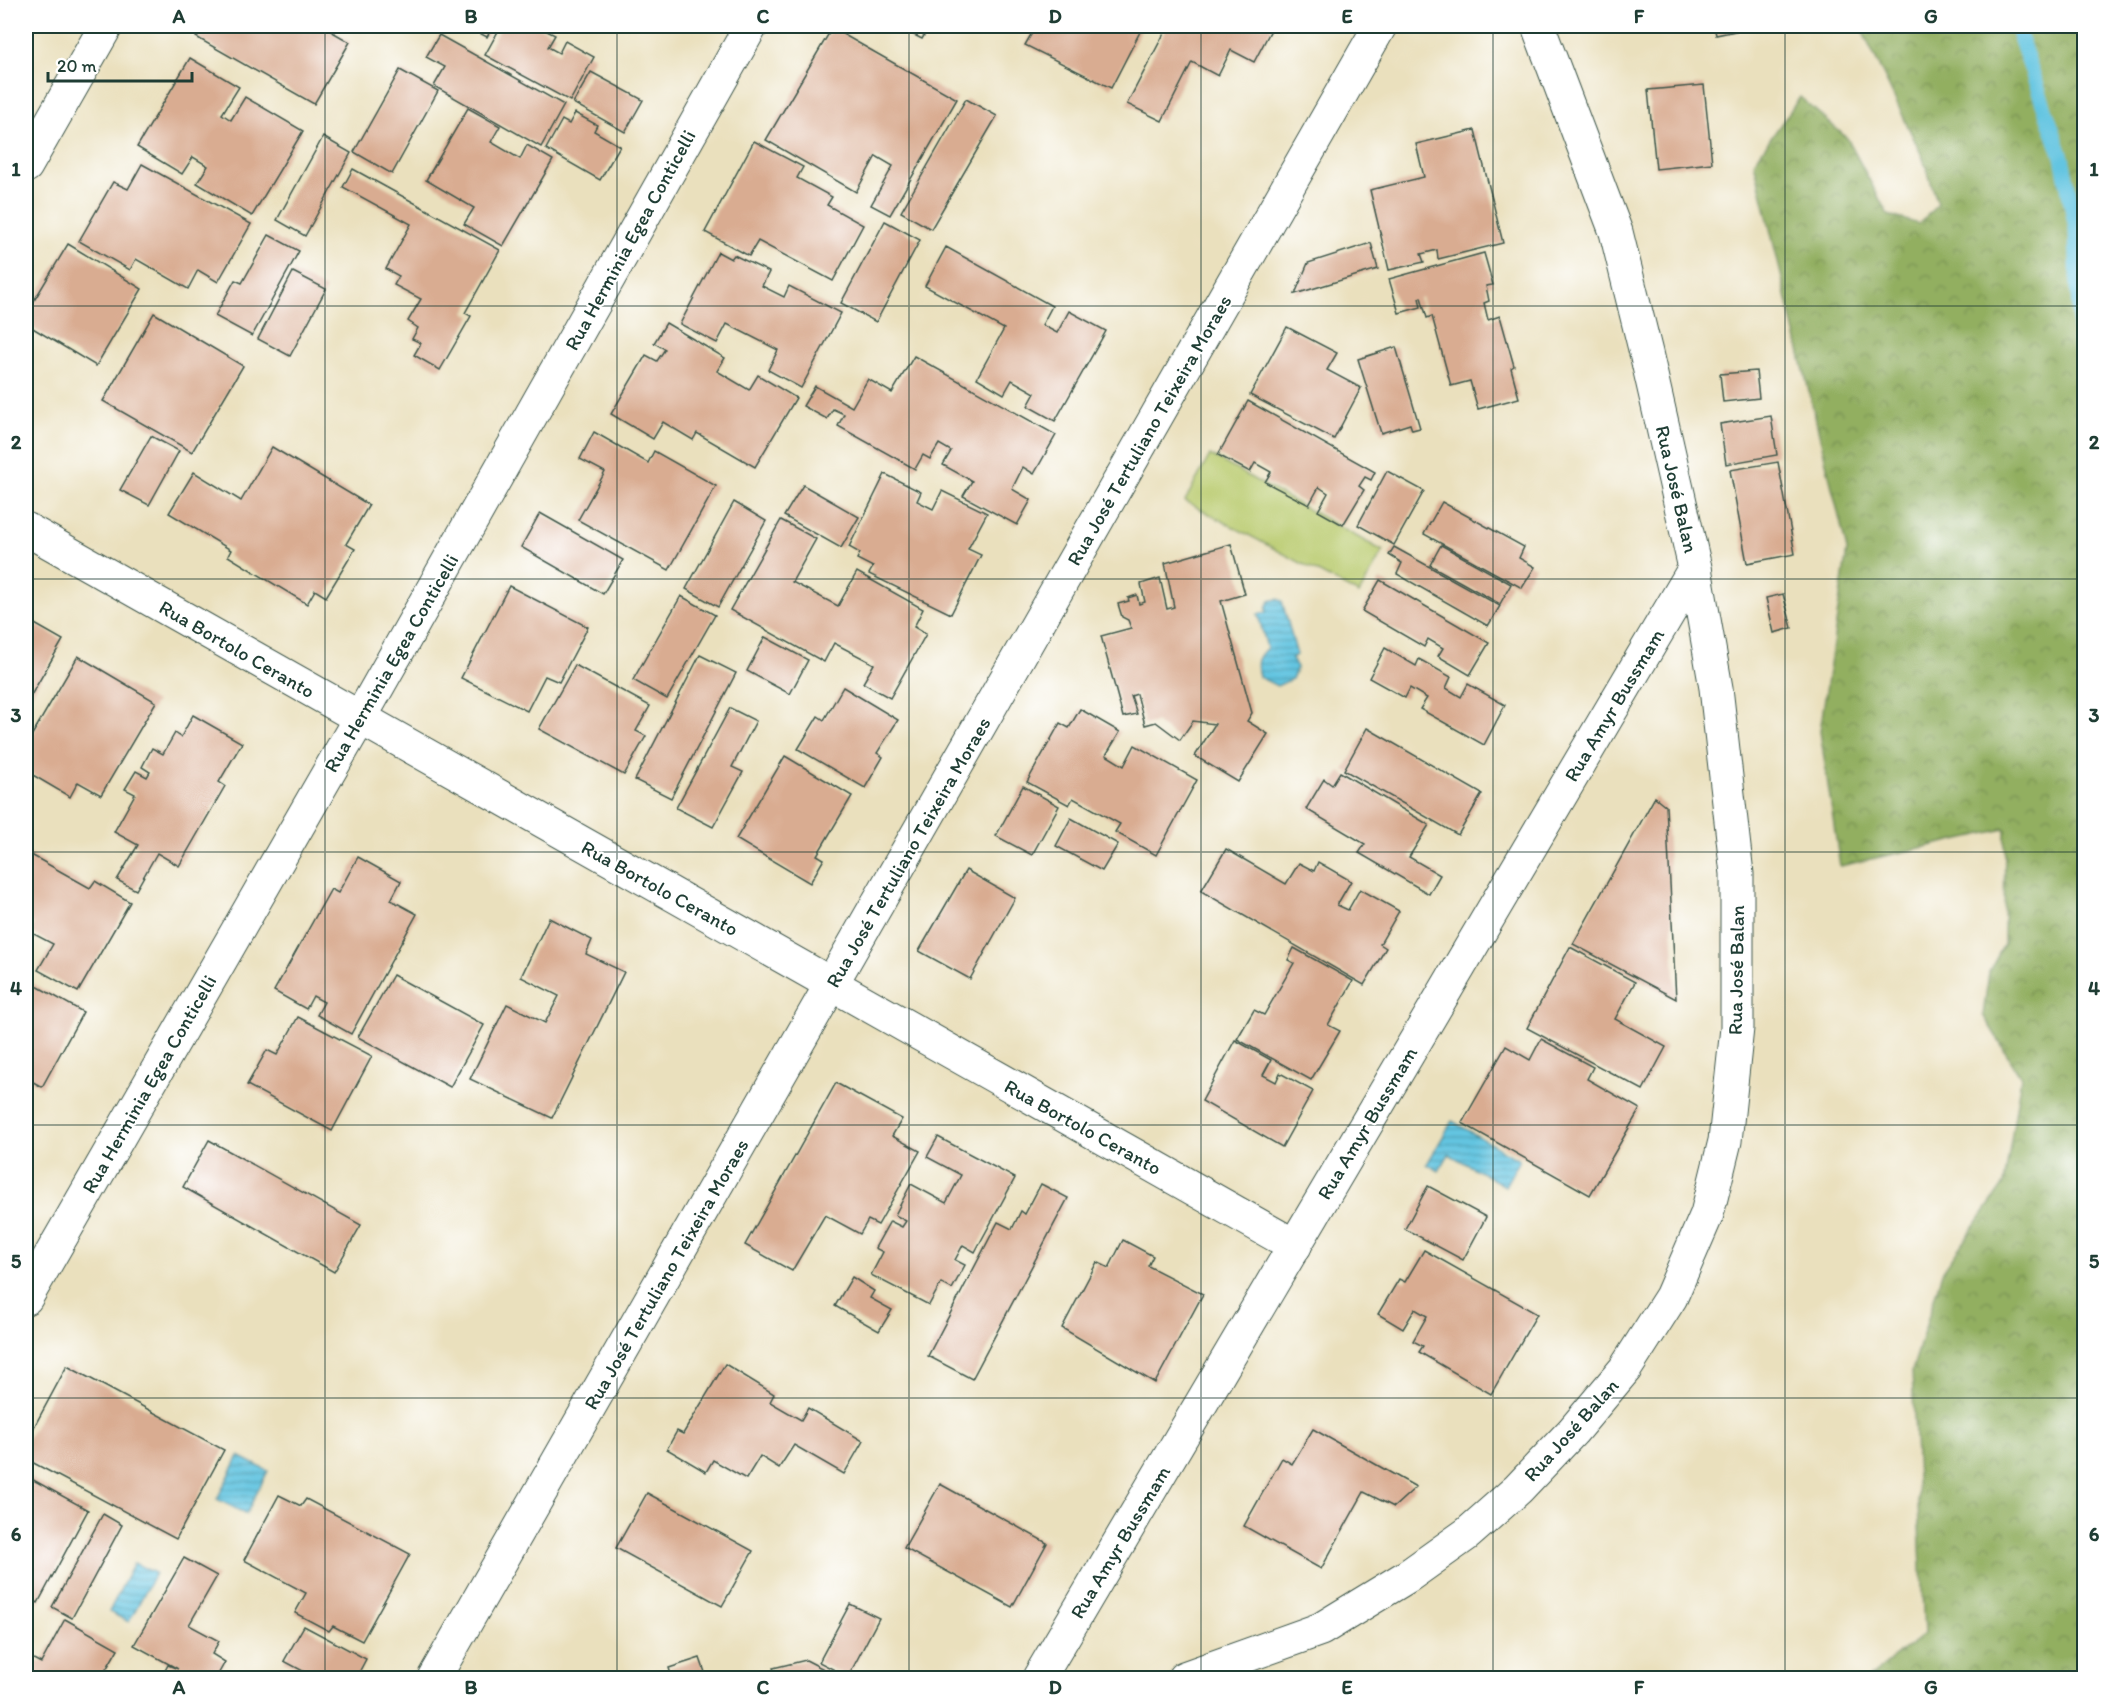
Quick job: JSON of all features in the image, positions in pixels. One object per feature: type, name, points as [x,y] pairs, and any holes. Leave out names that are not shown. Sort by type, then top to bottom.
[{"type":"street","points":[[26,166],[106,26]]},
{"type":"street","name":"Rua Herminia Egea Conticelli","points":[[26,1298],[360,718],[751,26]]},
{"type":"street","name":"Rua José Tertuliano Teixeira Moraes","points":[[434,1678],[1380,26]]},
{"type":"street","name":"Rua José Balan","points":[[1184,1678],[1321,1629],[1408,1576],[1467,1534],[1518,1489],[1625,1369],[1671,1297],[1707,1214],[1725,1141],[1737,1028],[1737,874],[1716,688],[1695,568],[1616,232],[1538,26]]},
{"type":"street","name":"Rua Bortolo Ceranto","points":[[26,529],[1295,1246]]},
{"type":"street","name":"Rua Amyr Bussmam","points":[[1040,1678],[1695,568]]},
{"type":"green space","points":[[1860,26],[2084,26],[2084,1678],[1869,1678],[1924,1634],[1912,1371],[1942,1272],[2004,1184],[2021,1077],[1983,1015],[1989,972],[2004,944],[2005,829],[1840,866],[1820,731],[1847,550],[1754,162],[1800,97],[1847,138],[1888,215],[1919,224],[1938,204],[1923,158]]},
{"type":"green space","points":[[1210,455],[1383,551],[1359,594],[1185,501]]},
{"type":"water","points":[[1277,599],[1282,601],[1297,655],[1291,658],[1297,667],[1292,679],[1277,686],[1259,677],[1257,664],[1267,648],[1258,614],[1266,613],[1270,601]]},
{"type":"water","points":[[1452,1121],[1519,1160],[1505,1186],[1449,1154],[1439,1171],[1427,1164]]},
{"type":"water","points":[[239,1456],[268,1471],[246,1514],[217,1499]]},
{"type":"water","points":[[134,1563],[155,1573],[129,1622],[109,1612]]},
{"type":"building","points":[[203,26],[322,26],[350,42],[314,104],[196,37]]},
{"type":"building","points":[[466,26],[493,26],[487,37]]},
{"type":"building","points":[[501,26],[537,26],[555,35],[548,47],[559,53],[565,41],[594,57],[570,101],[485,55]]},
{"type":"building","points":[[896,26],[930,26],[922,39]]},
{"type":"building","points":[[1036,26],[1143,26],[1111,88],[1025,45]]},
{"type":"building","points":[[1168,26],[1273,26],[1254,62],[1231,50],[1218,76],[1192,62],[1162,121],[1127,104]]},
{"type":"building","points":[[1714,26],[1755,26],[1755,27],[1716,35]]},
{"type":"building","points":[[832,28],[957,99],[890,215],[871,205],[893,166],[876,156],[856,192],[766,140]]},
{"type":"building","points":[[439,35],[564,105],[541,147],[434,86],[445,67],[426,57]]},
{"type":"building","points":[[190,58],[239,87],[222,114],[231,120],[245,97],[303,131],[252,216],[197,183],[208,166],[193,157],[182,174],[137,147]]},
{"type":"building","points":[[400,70],[438,91],[392,174],[354,152]]},
{"type":"building","points":[[591,72],[643,100],[625,132],[573,103]]},
{"type":"building","points":[[1704,85],[1712,163],[1656,169],[1648,90]]},
{"type":"building","points":[[966,99],[997,116],[931,229],[901,212]]},
{"type":"building","points":[[468,108],[500,126],[491,142],[520,159],[527,145],[553,160],[503,246],[464,224],[474,208],[426,180]]},
{"type":"building","points":[[575,113],[597,125],[594,131],[620,146],[600,180],[546,149],[562,120],[569,124]]},
{"type":"building","points":[[1475,130],[1503,243],[1438,259],[1437,250],[1421,254],[1424,262],[1389,270],[1370,190],[1424,177],[1416,144]]},
{"type":"building","points":[[323,137],[351,153],[305,236],[277,220]]},
{"type":"building","points":[[754,141],[803,167],[797,178],[832,197],[827,205],[863,225],[833,281],[758,241],[749,256],[705,232]]},
{"type":"building","points":[[142,164],[251,224],[218,282],[198,270],[188,289],[136,259],[130,270],[79,241],[113,182],[128,189]]},
{"type":"building","points":[[353,169],[500,250],[465,313],[471,316],[440,370],[414,355],[421,343],[412,339],[418,328],[408,321],[421,299],[394,285],[399,276],[386,269],[411,224],[343,187]]},
{"type":"building","points":[[885,221],[920,240],[876,322],[841,303]]},
{"type":"building","points":[[269,235],[299,251],[252,336],[215,316],[235,280],[242,283]]},
{"type":"building","points":[[1371,243],[1378,269],[1295,294],[1308,263]]},
{"type":"building","points":[[68,244],[142,289],[96,366],[26,324],[26,314]]},
{"type":"building","points":[[946,247],[1052,306],[1042,325],[1057,333],[1069,311],[1106,331],[1055,421],[1028,406],[1035,393],[1012,380],[1004,394],[977,378],[1004,329],[925,286]]},
{"type":"building","points":[[718,252],[731,259],[734,255],[769,272],[762,286],[784,297],[789,286],[841,313],[801,388],[768,370],[778,350],[727,324],[717,343],[680,324]]},
{"type":"building","points":[[1484,253],[1493,285],[1486,286],[1489,301],[1484,303],[1488,320],[1500,316],[1514,366],[1511,368],[1519,398],[1478,409],[1470,381],[1451,386],[1432,316],[1427,318],[1421,297],[1419,298],[1421,307],[1399,313],[1389,279]]},
{"type":"building","points":[[293,272],[326,289],[290,356],[258,339]]},
{"type":"building","points":[[154,313],[243,366],[192,452],[103,401]]},
{"type":"building","points":[[666,323],[725,358],[717,371],[749,390],[758,375],[796,398],[755,467],[697,433],[693,440],[663,422],[653,439],[611,414],[646,355],[657,361],[665,349],[654,343]]},
{"type":"building","points":[[1287,327],[1337,353],[1327,370],[1361,388],[1334,439],[1250,395]]},
{"type":"building","points":[[1396,347],[1420,428],[1412,430],[1410,424],[1381,433],[1358,359]]},
{"type":"building","points":[[914,356],[1056,435],[1034,474],[1023,467],[1012,489],[1031,500],[1017,525],[963,496],[972,481],[943,465],[951,451],[939,444],[930,459],[923,455],[915,469],[838,426],[844,414],[833,409],[827,419],[803,406],[815,386],[852,407],[868,379],[892,393]]},
{"type":"building","points":[[1756,371],[1759,398],[1723,402],[1720,374]]},
{"type":"building","points":[[1248,401],[1375,472],[1371,480],[1365,477],[1359,486],[1364,490],[1343,525],[1318,511],[1328,493],[1319,487],[1309,505],[1265,482],[1271,472],[1255,463],[1250,472],[1218,455]]},
{"type":"building","points":[[1771,416],[1777,455],[1726,464],[1720,424]]},
{"type":"building","points":[[594,432],[648,463],[654,451],[716,486],[669,570],[578,520],[605,472],[580,459]]},
{"type":"building","points":[[151,436],[179,451],[149,505],[120,490]]},
{"type":"building","points":[[272,447],[369,505],[346,544],[355,549],[326,597],[315,590],[307,604],[228,556],[231,550],[169,513],[194,472],[241,501]]},
{"type":"building","points":[[1778,462],[1795,554],[1747,563],[1730,470]]},
{"type":"building","points":[[1387,471],[1424,491],[1394,545],[1358,525]]},
{"type":"building","points":[[885,474],[921,492],[917,501],[933,509],[942,491],[987,513],[968,549],[981,555],[951,614],[869,574],[873,567],[857,559],[860,553],[849,547]]},
{"type":"building","points":[[803,485],[859,517],[841,548],[784,516]]},
{"type":"building","points":[[734,502],[766,521],[718,607],[686,589]]},
{"type":"building","points":[[1442,502],[1524,547],[1519,558],[1535,567],[1522,588],[1424,534]]},
{"type":"building","points":[[540,513],[623,560],[603,594],[521,547]]},
{"type":"building","points":[[781,520],[816,539],[792,582],[838,606],[857,572],[923,609],[914,627],[926,634],[890,698],[863,683],[874,664],[834,643],[824,662],[730,610]]},
{"type":"building","points":[[1231,544],[1245,594],[1221,601],[1252,713],[1247,721],[1268,734],[1238,782],[1195,756],[1215,724],[1193,721],[1180,740],[1156,722],[1145,725],[1137,694],[1131,696],[1137,714],[1123,717],[1101,636],[1131,628],[1128,620],[1122,617],[1118,604],[1129,601],[1128,598],[1137,595],[1139,604],[1145,602],[1141,584],[1160,578],[1167,609],[1174,607],[1165,563]]},
{"type":"building","points":[[1441,545],[1511,584],[1500,604],[1430,565]]},
{"type":"building","points":[[1394,547],[1500,606],[1488,626],[1397,574],[1402,563],[1389,555]]},
{"type":"building","points":[[1380,580],[1489,643],[1470,675],[1438,656],[1443,648],[1428,639],[1424,647],[1362,611]]},
{"type":"building","points":[[509,586],[588,627],[559,682],[545,676],[527,711],[461,678]]},
{"type":"building","points":[[1783,594],[1792,628],[1774,633],[1766,598]]},
{"type":"building","points":[[681,596],[715,615],[667,699],[633,680]]},
{"type":"building","points":[[26,619],[63,640],[26,704]]},
{"type":"building","points":[[765,637],[808,660],[790,694],[747,671]]},
{"type":"building","points":[[1385,648],[1416,666],[1419,659],[1451,677],[1446,688],[1461,697],[1468,684],[1505,705],[1484,745],[1420,709],[1427,698],[1410,688],[1405,698],[1369,678]]},
{"type":"building","points":[[700,655],[736,673],[671,798],[635,780]]},
{"type":"building","points":[[78,656],[156,702],[101,795],[78,782],[70,797],[26,771],[26,745]]},
{"type":"building","points":[[575,665],[650,706],[636,731],[646,736],[624,775],[539,729]]},
{"type":"building","points":[[843,687],[898,720],[877,753],[883,757],[865,788],[798,749],[818,716],[824,720]]},
{"type":"building","points":[[730,708],[756,721],[732,767],[743,772],[713,827],[676,808]]},
{"type":"building","points":[[1080,709],[1120,732],[1106,755],[1124,766],[1135,745],[1197,780],[1156,855],[1115,832],[1120,824],[1073,798],[1069,805],[1027,782],[1060,723],[1069,728]]},
{"type":"building","points":[[193,715],[242,743],[219,782],[225,786],[179,866],[157,853],[136,890],[117,880],[138,845],[114,832],[135,794],[125,789],[136,771],[147,777],[150,772],[142,767],[152,748],[163,754],[175,733],[181,737]]},
{"type":"building","points":[[1367,728],[1482,794],[1458,835],[1344,770]]},
{"type":"building","points":[[785,756],[852,796],[817,855],[824,859],[810,883],[736,839]]},
{"type":"building","points":[[1340,772],[1429,825],[1409,857],[1440,875],[1429,894],[1359,853],[1365,844],[1306,809],[1324,779],[1332,785]]},
{"type":"building","points":[[1023,786],[1059,806],[1032,855],[996,836]]},
{"type":"building","points":[[1655,797],[1666,806],[1676,999],[1573,944]]},
{"type":"building","points":[[1071,818],[1118,844],[1102,871],[1056,846]]},
{"type":"building","points":[[1226,849],[1286,884],[1299,863],[1314,871],[1318,862],[1351,881],[1337,905],[1348,910],[1360,889],[1399,911],[1380,944],[1386,948],[1364,985],[1201,891]]},
{"type":"building","points":[[26,852],[90,888],[95,881],[130,902],[78,992],[38,970],[53,944],[30,932],[34,924],[26,919]]},
{"type":"building","points":[[358,857],[401,881],[391,900],[417,914],[351,1034],[317,1015],[324,1002],[313,996],[306,1009],[274,991],[331,889],[338,893]]},
{"type":"building","points":[[966,870],[1015,898],[970,979],[919,951]]},
{"type":"building","points":[[549,918],[592,940],[586,954],[624,972],[552,1118],[470,1079],[507,1004],[545,1023],[559,996],[521,977]]},
{"type":"building","points":[[1570,947],[1635,982],[1615,1019],[1666,1047],[1643,1090],[1527,1028]]},
{"type":"building","points":[[1294,948],[1353,981],[1328,1025],[1340,1031],[1311,1080],[1237,1039],[1254,1010],[1264,1015],[1294,963],[1288,960]]},
{"type":"building","points":[[393,975],[484,1025],[450,1087],[358,1037]]},
{"type":"building","points":[[26,980],[83,1012],[42,1087],[26,1078]]},
{"type":"building","points":[[298,1017],[372,1056],[332,1131],[247,1085],[267,1050],[277,1055]]},
{"type":"building","points":[[1541,1039],[1593,1067],[1587,1079],[1640,1109],[1590,1195],[1462,1123],[1506,1046],[1530,1060]]},
{"type":"building","points":[[1235,1040],[1271,1060],[1263,1075],[1276,1082],[1280,1073],[1313,1091],[1282,1147],[1202,1101]]},
{"type":"building","points":[[836,1083],[902,1119],[892,1136],[920,1151],[878,1225],[868,1220],[860,1234],[825,1215],[792,1271],[745,1245]]},
{"type":"building","points":[[938,1137],[1015,1178],[975,1252],[963,1245],[955,1260],[965,1265],[952,1289],[941,1283],[929,1305],[871,1275],[883,1252],[875,1248],[890,1221],[902,1227],[906,1221],[895,1215],[911,1184],[946,1203],[961,1175],[927,1157]]},
{"type":"building","points":[[209,1140],[361,1225],[334,1272],[183,1187]]},
{"type":"building","points":[[1041,1184],[1068,1198],[972,1379],[928,1356],[998,1222],[1012,1229],[1021,1211],[1025,1214]]},
{"type":"building","points":[[1428,1186],[1486,1217],[1463,1260],[1405,1229]]},
{"type":"building","points":[[1123,1240],[1153,1256],[1148,1266],[1203,1294],[1155,1383],[1062,1328],[1097,1262],[1109,1268]]},
{"type":"building","points":[[1424,1250],[1537,1314],[1491,1394],[1419,1352],[1423,1346],[1413,1341],[1427,1316],[1415,1309],[1403,1329],[1378,1314],[1399,1279],[1405,1282]]},
{"type":"building","points":[[852,1277],[874,1291],[870,1298],[892,1310],[879,1331],[835,1306]]},
{"type":"building","points":[[725,1364],[774,1394],[770,1402],[801,1420],[808,1408],[863,1441],[844,1474],[794,1445],[779,1468],[760,1456],[746,1479],[713,1460],[706,1472],[667,1449],[677,1431],[683,1434]]},
{"type":"building","points":[[67,1366],[224,1450],[176,1539],[26,1459],[26,1442]]},
{"type":"building","points":[[1313,1429],[1416,1487],[1394,1507],[1364,1492],[1321,1569],[1244,1526],[1282,1458],[1292,1464]]},
{"type":"building","points":[[26,1476],[88,1510],[38,1603],[26,1596]]},
{"type":"building","points":[[940,1484],[1047,1543],[1012,1607],[904,1548]]},
{"type":"building","points":[[647,1493],[753,1551],[722,1606],[616,1548]]},
{"type":"building","points":[[279,1495],[301,1506],[306,1499],[410,1554],[362,1641],[333,1626],[329,1631],[295,1613],[306,1593],[244,1560]]},
{"type":"building","points":[[103,1514],[122,1525],[72,1618],[52,1607]]},
{"type":"building","points":[[184,1558],[217,1576],[189,1625],[219,1641],[212,1654],[225,1662],[216,1678],[161,1678],[168,1665],[178,1669],[134,1645]]},
{"type":"building","points":[[850,1604],[879,1618],[848,1677],[819,1662]]},
{"type":"building","points":[[65,1619],[118,1649],[101,1678],[26,1678],[26,1655],[41,1663]]},
{"type":"building","points":[[304,1626],[366,1659],[356,1678],[316,1678],[284,1661]]},
{"type":"building","points":[[700,1658],[707,1678],[672,1678],[669,1668]]},
{"type":"building","points":[[806,1660],[841,1678],[777,1678],[773,1668]]},
{"type":"waterway","points":[[2016,26],[2062,157],[2076,228],[2080,340],[2084,368]]}]
